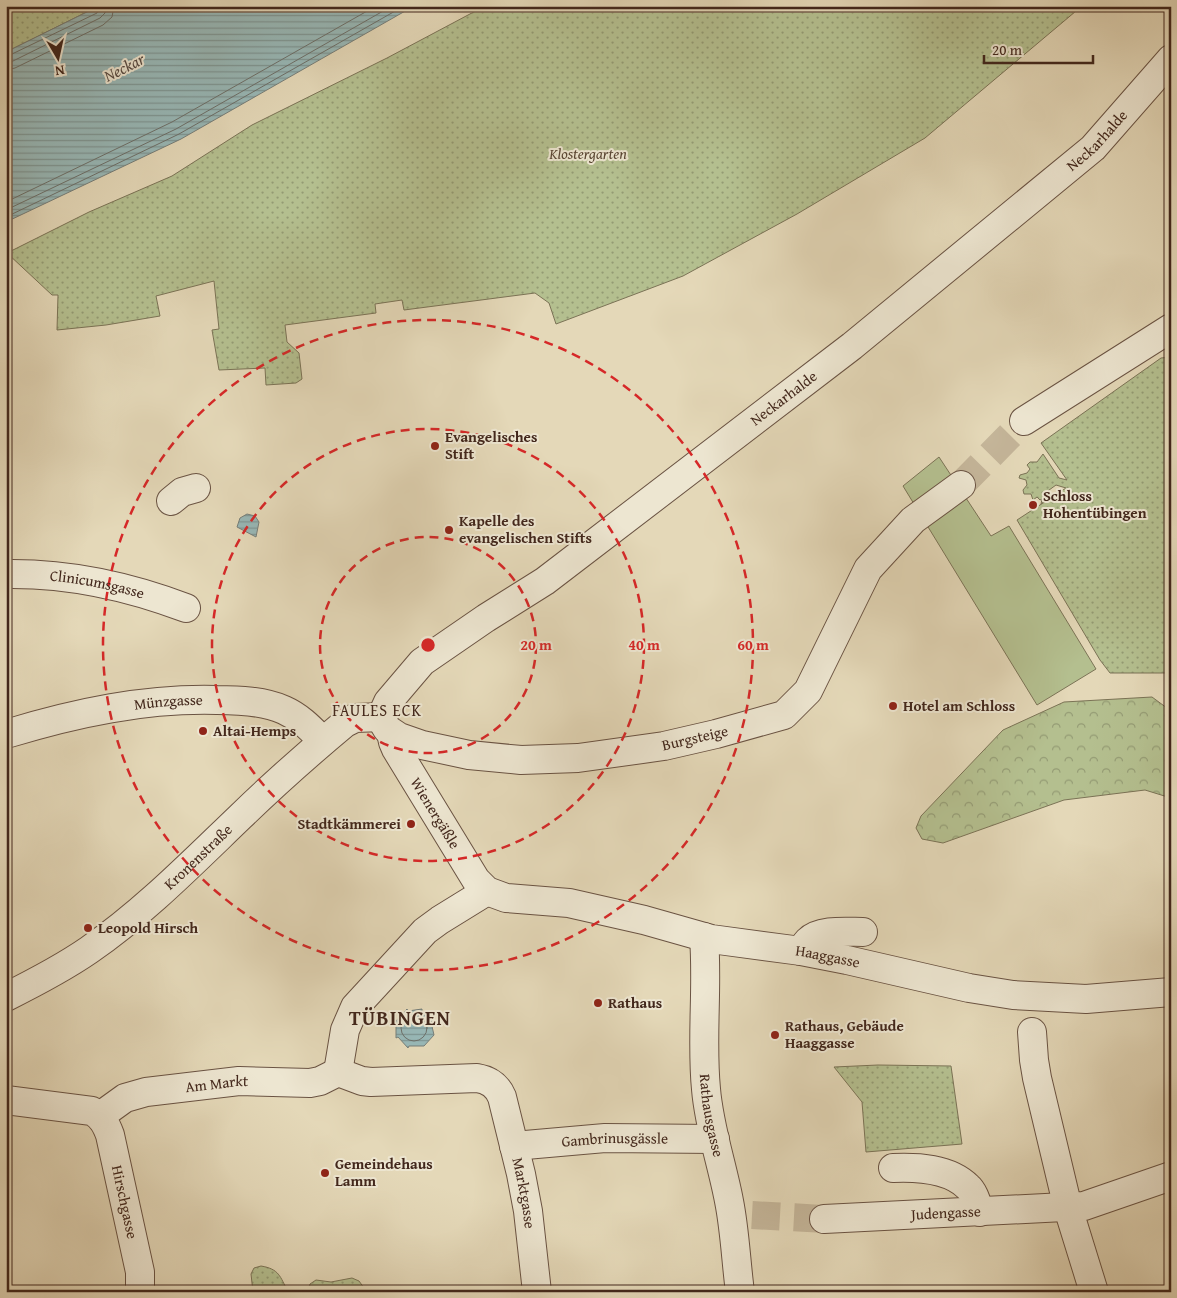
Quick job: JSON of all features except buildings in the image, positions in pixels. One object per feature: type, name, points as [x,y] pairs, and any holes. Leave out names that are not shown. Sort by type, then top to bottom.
[{"type":"street","name":"Neckarhalde","points":[[387,725],[385,708],[388,702],[422,662],[486,618],[545,581],[852,346],[1093,148],[1171,59]]},
{"type":"street","points":[[1024,421],[1171,328]]},
{"type":"street","name":"Burgsteige","points":[[387,725],[406,740],[422,745],[470,755],[521,760],[578,758],[664,746],[784,715],[808,691],[868,569],[913,520],[961,485]]},
{"type":"street","points":[[171,501],[182,492],[196,488]]},
{"type":"street","name":"Clinicumsgasse","points":[[6,574],[44,575],[102,583],[130,589],[186,608]]},
{"type":"street","name":"Münzgasse","points":[[6,734],[50,721],[125,705],[196,699],[235,700],[272,706],[298,717],[323,741]]},
{"type":"street","name":"Kronenstraße","points":[[6,997],[36,982],[88,951],[121,926],[167,886],[278,780],[350,719],[387,725]]},
{"type":"street","name":"Wienergäßle","points":[[387,725],[401,757],[476,880],[487,891]]},
{"type":"street","points":[[338,1072],[346,1030],[355,1007],[425,931],[487,891]]},
{"type":"street","name":"Haaggasse","points":[[487,891],[506,898],[569,903],[644,920],[704,938],[801,951],[969,988],[1012,995],[1086,999],[1171,992]]},
{"type":"street","points":[[801,951],[809,940],[826,933],[863,932]]},
{"type":"street","name":"Rathausgasse","points":[[704,938],[704,1071],[708,1108],[715,1139],[742,1216],[740,1292]]},
{"type":"street","points":[[1032,1032],[1034,1060],[1068,1208],[1094,1292]]},
{"type":"street","name":"Marktgasse","points":[[338,1072],[371,1082],[477,1078],[486,1080],[499,1089],[514,1146],[529,1219],[538,1292]]},
{"type":"street","name":"Am Markt","points":[[100,1116],[125,1098],[146,1092],[239,1081],[310,1083],[320,1081],[338,1072]]},
{"type":"street","points":[[6,1100],[82,1109],[92,1111],[100,1116]]},
{"type":"street","name":"Hirschgasse","points":[[100,1116],[110,1135],[140,1272],[140,1292]]},
{"type":"street","name":"Gambrinusgässle","points":[[514,1146],[604,1138],[715,1139]]},
{"type":"street","points":[[893,1168],[914,1167],[949,1174],[969,1187],[980,1212]]},
{"type":"street","name":"Judengasse","points":[[824,1219],[1068,1208],[1094,1203],[1171,1176]]},
{"type":"green space","points":[[6,6],[99,6],[6,52]]},
{"type":"green space","name":"Klostergarten","points":[[485,6],[1082,6],[925,138],[797,214],[683,276],[556,324],[549,303],[535,293],[404,310],[402,300],[375,304],[376,313],[285,325],[287,342],[299,353],[302,379],[296,383],[266,385],[265,368],[219,370],[212,330],[219,329],[214,281],[156,296],[160,316],[106,325],[57,330],[58,295],[52,295],[7,253],[89,212],[172,176],[252,125],[387,58]]},
{"type":"green space","points":[[1171,357],[1171,673],[1110,673],[1100,660],[1017,520],[1066,488],[1056,485],[1045,493],[1045,498],[1049,498],[1041,504],[1042,499],[1040,500],[1037,497],[1033,500],[1031,494],[1024,494],[1023,490],[1027,485],[1026,480],[1019,478],[1020,475],[1027,473],[1030,469],[1027,465],[1030,462],[1037,462],[1043,454],[1059,478],[1067,480],[1041,443],[1161,358]]},
{"type":"green space","points":[[939,457],[991,536],[1009,526],[1096,669],[1037,705],[903,486]]},
{"type":"green space","points":[[1152,697],[1171,711],[1171,798],[1145,790],[1064,800],[943,843],[922,839],[916,828],[921,816],[1003,730],[1064,702]]},
{"type":"green space","points":[[878,1065],[951,1066],[962,1144],[866,1152],[862,1102],[834,1067]]},
{"type":"green space","points":[[261,1266],[275,1271],[288,1292],[253,1292],[251,1274],[254,1268]]},
{"type":"green space","points":[[352,1278],[359,1281],[367,1292],[308,1292],[310,1284],[316,1280],[331,1282]]},
{"type":"water","name":"Neckar","points":[[99,6],[414,6],[181,139],[6,222],[6,52]]},
{"type":"water","points":[[247,514],[255,516],[259,522],[256,537],[237,527],[240,518]]},
{"type":"water","points":[[407,1009],[408,1011],[422,1009],[433,1019],[431,1022],[434,1035],[424,1046],[409,1046],[408,1048],[398,1037],[396,1038],[395,1022]]},
{"type":"tunnel","points":[[961,485],[1024,421]]},
{"type":"tunnel","points":[[752,1215],[824,1219]]},
{"type":"place","name":"Evangelisches Stift","points":[[435,446]]},
{"type":"place","name":"Schloss Hohentübingen","points":[[1033,505]]},
{"type":"place","name":"Kapelle des evangelischen Stifts","points":[[449,530]]},
{"type":"place","name":"Hotel am Schloss","points":[[893,706]]},
{"type":"place","name":"Altai-Hemps","points":[[203,731]]},
{"type":"place","name":"Stadtkämmerei","points":[[411,824]]},
{"type":"place","name":"Leopold Hirsch","points":[[88,928]]},
{"type":"place","name":"Rathaus","points":[[598,1003]]},
{"type":"place","name":"Rathaus, Gebäude Haaggasse","points":[[775,1035]]},
{"type":"place","name":"Gemeindehaus Lamm","points":[[325,1173]]},
{"type":"district","name":"FAULES ECK","points":[[377,710]]},
{"type":"district","name":"TÜBINGEN","points":[[400,1018]]}]
